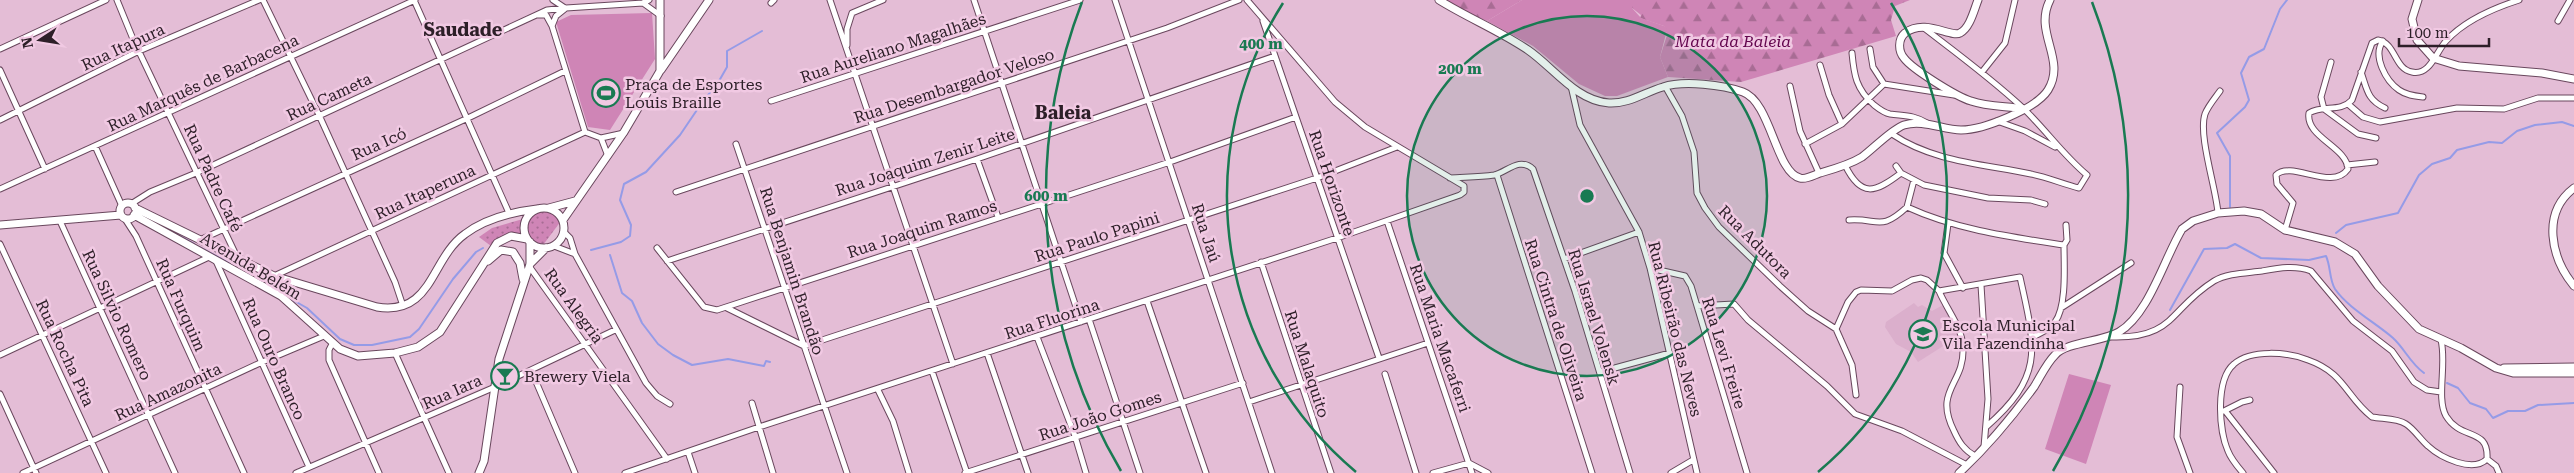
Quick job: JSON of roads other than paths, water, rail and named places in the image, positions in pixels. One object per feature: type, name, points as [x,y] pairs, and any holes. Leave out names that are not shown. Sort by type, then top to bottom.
[{"type":"street","points":[[0,49],[106,0]]},
{"type":"street","name":"Rua Padre Café","points":[[117,0],[196,173],[237,257]]},
{"type":"street","points":[[261,0],[291,56],[319,115],[395,282],[403,307],[420,295],[448,252],[465,234],[485,222],[509,213],[548,208],[576,201]]},
{"type":"street","name":"Rua Itapura","points":[[0,120],[20,112],[140,52],[261,0]]},
{"type":"street","points":[[414,0],[509,213]]},
{"type":"street","name":"Rua Marquês de Barbacena","points":[[0,189],[414,0]]},
{"type":"street","points":[[552,26],[556,16],[566,8],[553,0]]},
{"type":"street","points":[[649,0],[643,3],[661,17]]},
{"type":"street","points":[[660,0],[662,45],[660,71]]},
{"type":"street","points":[[563,220],[624,132],[660,71],[709,0]]},
{"type":"street","points":[[830,0],[934,304],[952,364]]},
{"type":"street","points":[[848,50],[848,28],[852,13],[883,0]]},
{"type":"street","points":[[974,0],[1081,322]]},
{"type":"street","name":"Rua Aureliano Magalhães","points":[[771,101],[1080,0]]},
{"type":"street","name":"Rua Jaú","points":[[1115,0],[1272,473]]},
{"type":"street","name":"Rua Desembargador Veloso","points":[[676,192],[1001,84],[1202,15],[1239,0]]},
{"type":"street","points":[[1247,0],[1335,102],[1365,127],[1450,178],[1497,175]]},
{"type":"street","points":[[1439,0],[1528,50],[1571,86],[1607,103],[1624,102],[1665,86],[1684,83],[1728,88],[1747,94],[1757,101],[1786,165],[1793,174],[1805,178],[1860,158],[1904,125],[1930,125],[1960,130],[2025,110],[2038,101],[2048,90],[2055,68],[2044,30],[2045,14],[2050,0]]},
{"type":"street","points":[[1978,0],[1962,33],[1957,34],[1936,28],[1923,28],[1904,34],[1900,47],[1901,53],[1908,63],[1956,95],[1971,102],[2025,110]]},
{"type":"street","points":[[1982,72],[2005,42],[2015,0]]},
{"type":"street","points":[[2418,0],[2412,19],[2415,33],[2417,40],[2433,58],[2459,66],[2542,72],[2574,80]]},
{"type":"street","points":[[2347,164],[2310,124],[2309,114],[2316,109],[2343,107],[2352,100],[2372,43],[2378,40],[2389,45],[2402,68],[2412,72],[2424,71],[2429,68],[2433,58],[2447,40],[2459,30],[2482,14],[2519,0]]},
{"type":"street","points":[[2558,21],[2570,0]]},
{"type":"street","name":"Rua Cameta","points":[[128,212],[150,192],[196,173],[546,10],[611,2],[643,3]]},
{"type":"street","points":[[538,15],[546,15],[552,26],[585,132],[601,138],[624,132]]},
{"type":"street","name":"Rua Horizonte","points":[[1261,16],[1379,358]]},
{"type":"street","points":[[1892,134],[1908,144],[1942,157],[1970,164],[2033,174],[2079,188],[2087,175],[2061,152],[2025,110],[1982,72],[1923,28]]},
{"type":"street","points":[[2383,41],[2379,50],[2383,70],[2387,78],[2400,91],[2422,97]]},
{"type":"street","points":[[662,45],[671,48],[679,46]]},
{"type":"street","points":[[1870,49],[1873,67],[1884,84],[1956,95]]},
{"type":"street","points":[[1852,53],[1854,78],[1858,89],[1869,101],[1880,110],[1889,114],[1908,114],[1930,125]]},
{"type":"street","name":"Rua Joaquim Zenir Leite","points":[[666,261],[977,159],[1276,56]]},
{"type":"street","points":[[2331,62],[2321,97],[2324,109],[2358,134],[2376,138]]},
{"type":"street","points":[[1820,65],[1829,95],[1842,124]]},
{"type":"street","points":[[0,70],[45,169]]},
{"type":"street","name":"Rua Icó","points":[[202,239],[468,118],[565,71]]},
{"type":"street","points":[[2361,72],[2369,96],[2374,102],[2385,108]]},
{"type":"street","points":[[1805,144],[1842,124],[1869,101],[1884,84]]},
{"type":"street","name":"Rua Ribeirão das Neves","points":[[1571,86],[1580,125],[1639,232],[1650,268],[1697,473]]},
{"type":"street","name":"Rua Adutora","points":[[1665,86],[1682,116],[1694,152],[1697,193],[1704,208],[1719,227],[1780,286],[1808,311],[1836,329]]},
{"type":"street","points":[[1790,86],[1805,144],[1819,173]]},
{"type":"street","points":[[2218,213],[2217,194],[2204,128],[2205,114],[2220,91]]},
{"type":"street","points":[[2348,104],[2363,117],[2380,122],[2457,108],[2504,108],[2538,98],[2574,98]]},
{"type":"street","name":"Rua Joaquim Ramos","points":[[727,308],[913,245],[1170,162],[1296,117]]},
{"type":"street","points":[[1995,120],[2025,131],[2061,152]]},
{"type":"street","name":"Rua Itaperuna","points":[[274,276],[585,132]]},
{"type":"street","points":[[601,138],[608,156]]},
{"type":"street","name":"Rua Benjamin Brandão","points":[[736,144],[847,473]]},
{"type":"street","name":"Rua Furquim","points":[[95,146],[128,212],[133,230],[244,473]]},
{"type":"street","name":"Rua Paulo Papini","points":[[804,346],[1317,178],[1397,147]]},
{"type":"street","points":[[977,159],[998,217]]},
{"type":"street","points":[[2347,164],[2375,162]]},
{"type":"street","name":"Rua Israel Volensk","points":[[1497,175],[1505,169],[1522,164],[1528,164],[1533,169],[1564,259],[1630,473]]},
{"type":"street","points":[[2286,230],[2293,203],[2277,184],[2276,175],[2287,171],[2333,177],[2344,174],[2347,164]]},
{"type":"street","points":[[1845,165],[1856,184],[1866,189],[1876,189],[1901,173]]},
{"type":"street","points":[[1896,166],[1901,173],[1924,185],[1988,198],[2031,200],[2045,204]]},
{"type":"street","name":"Rua Cintra de Oliveira","points":[[1497,175],[1592,473]]},
{"type":"street","name":"Rua Fluorina","points":[[625,473],[759,427],[878,390],[1208,279],[1337,238],[1462,194],[1464,186],[1450,178]]},
{"type":"street","points":[[1849,220],[1886,222],[1895,218],[1907,207],[1914,180]]},
{"type":"street","points":[[2574,188],[2564,195],[2554,216],[2552,234],[2563,273],[2574,286]]},
{"type":"street","points":[[1907,207],[1948,224],[2064,245]]},
{"type":"street","points":[[529,265],[560,240],[564,232],[563,220],[554,210],[548,208]]},
{"type":"street","points":[[479,473],[484,462],[499,359],[529,265],[528,241],[524,225],[526,218],[537,209]]},
{"type":"street","points":[[0,225],[60,221],[128,212]]},
{"type":"street","name":"Avenida Belém","points":[[128,212],[202,239],[274,276],[377,308],[393,309],[403,307]]},
{"type":"street","name":"Avenida Belém","points":[[128,212],[280,296],[295,306],[332,344],[358,356],[395,353],[418,347],[440,332],[501,239],[511,236],[528,241]]},
{"type":"street","points":[[1959,473],[1984,447],[2033,388],[2055,355],[2060,350],[2108,337],[2120,331],[2139,312],[2182,229],[2193,221],[2218,213],[2254,212],[2268,218],[2286,230],[2335,242],[2355,254],[2378,286],[2419,329],[2461,348],[2496,368],[2574,373]]},
{"type":"street","name":"Rua Silvio Romero","points":[[60,221],[176,473]]},
{"type":"street","name":"Rua Maria Macaferri","points":[[1387,221],[1472,473]]},
{"type":"street","points":[[1948,224],[1944,253],[1963,288]]},
{"type":"street","points":[[2033,337],[2049,329],[2055,322],[2061,308],[2064,245],[2067,240],[2066,225]]},
{"type":"street","points":[[564,232],[570,238],[575,254],[646,384],[657,396],[670,404]]},
{"type":"street","points":[[1564,259],[1639,232]]},
{"type":"street","points":[[528,241],[575,254]]},
{"type":"street","name":"Rua Rocha Pita","points":[[0,244],[106,473]]},
{"type":"street","points":[[656,248],[704,308],[712,311],[727,308],[804,346]]},
{"type":"street","points":[[482,266],[501,250],[513,252],[520,263],[523,282]]},
{"type":"street","points":[[0,355],[157,282],[212,259]]},
{"type":"street","name":"Rua Ouro Branco","points":[[212,259],[242,315],[260,363],[309,467]]},
{"type":"street","name":"Rua Malaquito","points":[[1261,262],[1331,473]]},
{"type":"street","points":[[2061,308],[2131,263]]},
{"type":"street","name":"Rua Alegria","points":[[529,265],[667,459]]},
{"type":"street","points":[[2108,337],[2132,337],[2150,334],[2162,327],[2216,280],[2288,267],[2303,268],[2312,271],[2353,321],[2392,351],[2414,382],[2427,390],[2441,392]]},
{"type":"street","name":"Rua Levi Freire","points":[[1650,268],[1685,276],[1691,286],[1747,473]]},
{"type":"street","points":[[1939,291],[2020,277],[2033,337],[2030,371],[2003,412],[1986,427]]},
{"type":"street","points":[[1856,395],[1852,364],[1836,329],[1852,295],[1861,290],[1892,291],[1912,280],[1921,278],[1927,280],[1939,291],[1960,335],[1963,347],[1959,373],[1949,392],[1946,409],[1960,442],[1966,451],[1976,456]]},
{"type":"street","points":[[1981,285],[1988,399],[1984,447]]},
{"type":"street","points":[[1147,301],[1206,473]]},
{"type":"street","points":[[1697,306],[1734,304],[1748,320],[1827,386],[1855,414],[1902,431],[1967,465]]},
{"type":"street","points":[[1089,319],[1140,473]]},
{"type":"street","name":"Rua Iara","points":[[296,473],[494,387],[587,345],[615,330]]},
{"type":"street","name":"Rua Amazonita","points":[[23,473],[35,471],[92,441],[260,363],[324,336]]},
{"type":"street","points":[[1037,336],[1075,436],[1086,473]]},
{"type":"street","points":[[2243,473],[2228,453],[2223,436],[2225,377],[2232,365],[2251,356],[2295,356],[2314,362],[2338,378],[2372,417],[2401,421],[2408,424],[2433,450],[2458,462],[2478,466],[2487,459],[2488,448],[2482,437],[2469,435],[2450,422],[2445,415],[2441,392],[2445,358],[2441,340]]},
{"type":"street","points":[[1249,402],[1428,343]]},
{"type":"street","points":[[332,344],[329,350],[329,360],[379,473]]},
{"type":"street","points":[[395,353],[449,473]]},
{"type":"street","points":[[987,353],[1028,473]]},
{"type":"street","points":[[1600,372],[1670,353]]},
{"type":"street","points":[[2513,370],[2574,367]]},
{"type":"street","points":[[531,370],[575,473]]},
{"type":"street","points":[[932,371],[966,473]]},
{"type":"street","points":[[1385,374],[1416,473]]},
{"type":"street","name":"Rua João Gomes","points":[[966,473],[1075,436],[1243,383]]},
{"type":"street","points":[[2180,387],[2177,437],[2190,473]]},
{"type":"street","points":[[878,390],[893,421],[909,473]]},
{"type":"street","points":[[0,394],[35,471]]},
{"type":"street","points":[[2224,411],[2250,400]]},
{"type":"street","points":[[752,403],[773,473]]},
{"type":"street","points":[[2224,411],[2274,473]]},
{"type":"street","points":[[688,452],[695,473]]},
{"type":"street","points":[[2487,459],[2496,466],[2499,473]]},
{"type":"street","points":[[1671,473],[1693,460]]},
{"type":"street","points":[[1433,473],[1469,463],[1488,473]]},
{"type":"waterway","points":[[2230,207],[2230,156],[2217,133],[2245,107],[2249,100],[2241,73],[2249,57],[2264,49],[2280,9],[2287,0]]},
{"type":"waterway","points":[[591,250],[621,242],[630,236],[631,225],[620,200],[624,184],[646,172],[680,135],[727,67],[727,51],[762,31]]},
{"type":"waterway","points":[[2336,233],[2346,225],[2398,213],[2419,175],[2432,164],[2450,158],[2457,150],[2489,142],[2502,143],[2517,131],[2535,125],[2562,122],[2574,126]]},
{"type":"waterway","points":[[174,233],[194,244]]},
{"type":"waterway","points":[[2170,310],[2204,249],[2227,248],[2235,244],[2261,258],[2309,260],[2326,256],[2335,289],[2355,309],[2393,338],[2424,373]]},
{"type":"waterway","points":[[199,247],[229,263]]},
{"type":"waterway","points":[[284,295],[307,308],[340,339],[354,345],[372,345],[410,337],[419,329],[453,279],[476,252],[483,248]]},
{"type":"waterway","points":[[610,255],[622,293],[632,301],[642,323],[658,344],[673,355],[692,365],[728,359],[764,366],[766,361],[770,362]]},
{"type":"waterway","points":[[2447,383],[2458,388],[2470,403],[2486,409],[2493,418],[2508,411],[2525,411],[2538,405],[2574,403]]},
{"type":"place","name":"Praça de Esportes Louis Braille","points":[[606,93]]},
{"type":"place","name":"Escola Municipal Vila Fazendinha","points":[[1923,334]]},
{"type":"place","name":"Brewery Viela","points":[[505,376]]},
{"type":"district","name":"Saudade","points":[[463,29]]},
{"type":"district","name":"Baleia","points":[[1063,112]]},
{"type":"park label","name":"Mata da Baleia","points":[[1733,41]]}]
